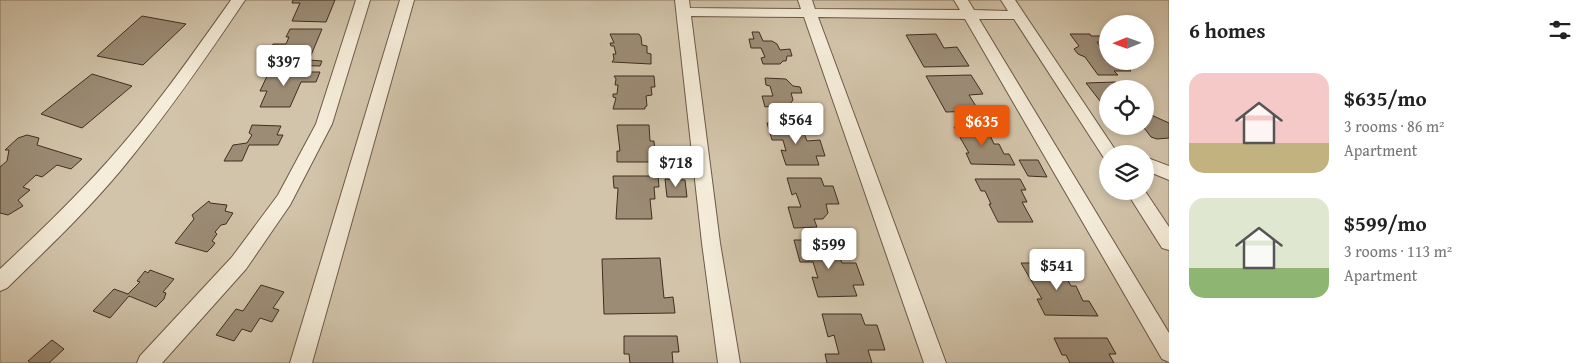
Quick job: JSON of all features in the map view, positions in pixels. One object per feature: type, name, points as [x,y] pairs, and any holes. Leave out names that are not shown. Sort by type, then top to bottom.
[{"type":"street","points":[[0,282],[73,211],[115,165],[178,86],[238,0]]},
{"type":"street","points":[[148,363],[239,263],[284,200],[324,124],[363,0]]},
{"type":"street","points":[[301,363],[407,0]]},
{"type":"street","points":[[1008,0],[1104,145]]},
{"type":"street","points":[[730,363],[711,243],[682,6],[965,7],[1018,14]]},
{"type":"street","points":[[807,6],[935,363]]},
{"type":"street","points":[[965,7],[1169,352]]},
{"type":"street","points":[[1154,166],[1169,173]]},
{"type":"street","points":[[1141,200],[1169,242]]},
{"type":"shaded area","points":[[0,0],[1169,0],[1169,363],[0,363]]},
{"type":"building","points":[[293,0],[335,0],[326,22],[292,21],[300,3],[292,3]]},
{"type":"building","points":[[142,16],[186,24],[143,65],[97,56]]},
{"type":"building","points":[[290,29],[322,29],[309,60],[322,61],[320,66],[282,65],[285,59],[266,58],[273,44],[286,44],[289,37],[286,37]]},
{"type":"building","points":[[752,32],[759,32],[763,41],[772,41],[777,44],[780,50],[790,49],[792,56],[787,56],[786,61],[780,64],[763,64],[761,58],[765,57],[761,48],[751,48],[749,39],[754,39]]},
{"type":"building","points":[[610,34],[639,34],[642,45],[647,46],[647,53],[651,54],[651,64],[612,62],[614,59],[613,54],[616,54],[614,46],[611,46],[610,43],[614,43]]},
{"type":"building","points":[[936,34],[944,48],[957,47],[969,66],[924,67],[906,35]]},
{"type":"building","points":[[1070,34],[1099,36],[1099,42],[1097,42],[1099,45],[1099,70],[1131,71],[1114,71],[1118,75],[1098,75],[1085,57],[1078,54],[1074,49],[1079,46]]},
{"type":"building","points":[[269,72],[320,72],[316,82],[301,82],[290,107],[260,107],[267,91],[260,91]]},
{"type":"building","points":[[92,74],[132,86],[82,128],[41,114]]},
{"type":"building","points":[[971,75],[983,94],[969,95],[979,111],[946,112],[926,76]]},
{"type":"building","points":[[614,76],[654,76],[655,87],[651,87],[652,95],[646,96],[647,106],[645,109],[613,109],[616,98],[613,97],[613,94],[617,94],[618,85],[615,85],[616,79]]},
{"type":"building","points":[[765,78],[786,79],[793,86],[800,87],[802,93],[791,93],[793,100],[790,104],[779,104],[781,115],[773,115],[771,106],[765,107],[762,96],[773,96],[770,86],[766,85]]},
{"type":"building","points":[[1086,83],[1099,83],[1099,100]]},
{"type":"building","points":[[1154,116],[1169,123],[1169,138],[1157,139],[1150,135],[1154,135]]},
{"type":"building","points":[[767,123],[787,123],[788,129],[796,129],[804,133],[807,141],[820,140],[825,156],[816,156],[819,165],[786,165],[781,150],[786,151],[783,140],[772,140]]},
{"type":"building","points":[[252,125],[281,126],[277,135],[283,135],[278,145],[249,145],[242,161],[224,161],[233,145],[247,143],[252,135],[249,133]]},
{"type":"building","points":[[617,125],[649,125],[650,141],[654,141],[655,152],[660,152],[661,162],[617,162],[617,151],[620,151]]},
{"type":"building","points":[[954,127],[986,127],[994,144],[999,144],[1004,154],[1009,154],[1015,165],[971,164],[966,153],[969,153]]},
{"type":"building","points":[[27,135],[39,138],[37,145],[82,159],[71,169],[57,165],[42,177],[36,175],[23,187],[30,190],[18,200],[23,206],[8,215],[0,213],[0,167],[7,161],[9,150],[5,150],[18,138]]},
{"type":"building","points":[[664,159],[683,160],[685,176],[665,176]]},
{"type":"building","points":[[1019,160],[1038,160],[1047,177],[1028,176]]},
{"type":"building","points":[[613,176],[658,176],[659,187],[654,187],[655,199],[650,199],[652,219],[616,219],[618,188],[614,188]]},
{"type":"building","points":[[787,178],[821,178],[824,186],[833,186],[839,204],[826,204],[828,213],[823,219],[814,219],[817,227],[794,228],[788,207],[801,207],[796,193],[792,195]]},
{"type":"building","points":[[665,179],[685,180],[687,197],[667,197]]},
{"type":"building","points":[[975,179],[1020,179],[1026,190],[1021,190],[1027,202],[1022,202],[1033,222],[998,222],[985,191],[981,191]]},
{"type":"building","points":[[209,201],[210,203],[227,205],[225,211],[233,213],[226,224],[221,225],[215,232],[217,234],[212,241],[215,243],[212,247],[207,252],[175,243],[194,219],[192,215]]},
{"type":"building","points":[[794,240],[817,240],[820,248],[829,248],[838,253],[842,263],[856,263],[864,285],[853,285],[857,296],[818,297],[812,277],[818,278],[813,262],[800,262]]},
{"type":"building","points":[[660,258],[664,298],[673,297],[675,313],[604,314],[602,259]]},
{"type":"building","points":[[1021,263],[1058,263],[1071,286],[1076,286],[1083,301],[1089,301],[1098,316],[1045,315],[1037,299],[1042,299]]},
{"type":"building","points":[[150,270],[174,279],[163,292],[166,293],[164,299],[156,307],[129,296],[110,318],[93,311],[114,289],[128,294],[140,282],[137,281],[145,271],[148,273]]},
{"type":"building","points":[[261,285],[284,292],[273,308],[279,310],[272,322],[260,318],[251,332],[242,329],[234,341],[216,335],[236,309],[243,311]]},
{"type":"building","points":[[822,314],[861,314],[865,325],[877,325],[885,350],[868,350],[872,363],[827,363],[825,354],[839,354],[834,335],[828,337]]},
{"type":"building","points":[[624,336],[677,336],[679,352],[672,352],[673,363],[630,363],[629,354],[624,354]]},
{"type":"building","points":[[1054,338],[1107,338],[1116,354],[1109,354],[1114,363],[1070,363],[1066,355],[1062,355]]},
{"type":"building","points":[[52,340],[64,349],[49,363],[31,363],[28,361]]}]
